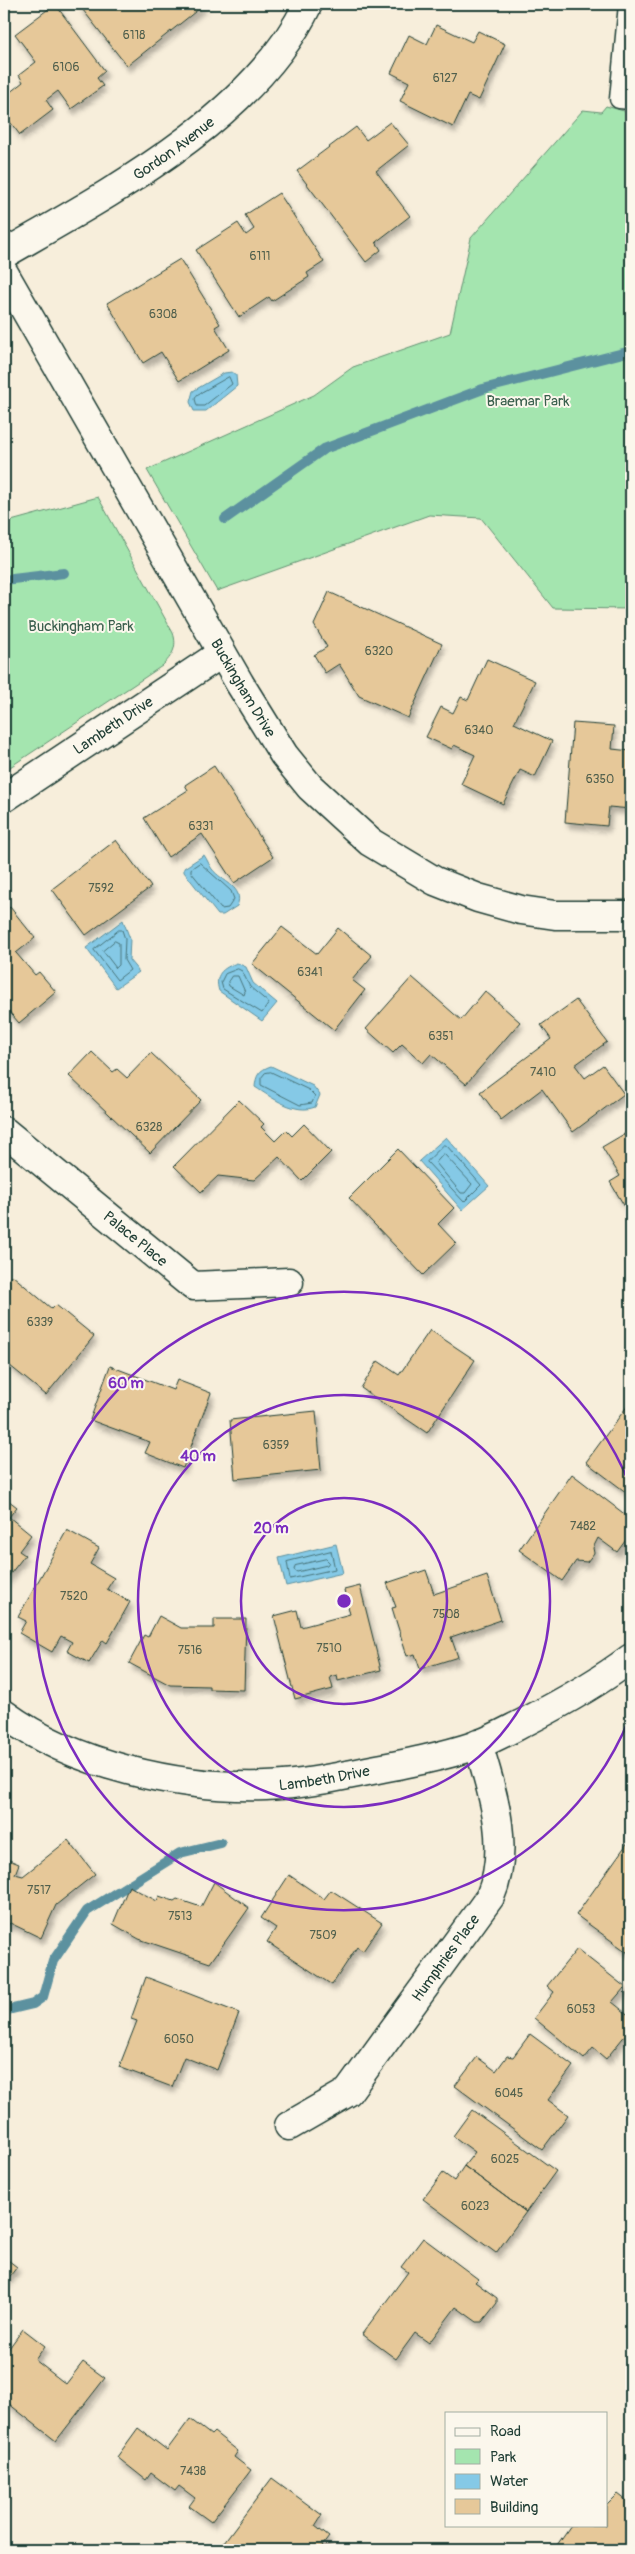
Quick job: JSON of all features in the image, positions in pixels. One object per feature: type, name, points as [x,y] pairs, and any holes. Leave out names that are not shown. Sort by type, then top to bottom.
[{"type":"street","name":"Gordon Avenue","points":[[4,254],[153,164],[196,132],[240,94],[262,71],[289,38],[308,4]]},
{"type":"street","name":"Buckingham Drive","points":[[4,274],[222,653],[284,754],[310,787],[370,842],[435,881],[478,898],[522,910],[555,915],[631,915]]},
{"type":"street","name":"Lambeth Drive","points":[[4,798],[222,653]]},
{"type":"street","name":"Palace Place","points":[[4,1131],[193,1286],[289,1282]]},
{"type":"street","name":"Lambeth Drive","points":[[4,1714],[17,1724],[67,1750],[117,1767],[205,1783],[266,1786],[321,1780],[429,1759],[478,1744],[560,1704],[596,1683],[631,1658]]},
{"type":"street","name":"Humphries Place","points":[[289,2126],[348,2092],[490,1897],[498,1874],[500,1849],[489,1779],[478,1744]]},
{"type":"lane","points":[[628,4],[619,99],[631,100]]},
{"type":"green space","name":"Braemar Park","points":[[606,106],[631,113],[631,609],[553,608],[481,518],[429,515],[217,591],[147,470],[314,395],[353,367],[450,333],[471,238],[583,110],[601,112]]},
{"type":"green space","name":"Buckingham Park","points":[[98,497],[173,633],[175,643],[173,651],[169,659],[162,666],[4,771],[4,523]]},
{"type":"water","points":[[232,372],[236,375],[237,386],[206,411],[194,411],[190,402],[193,391],[224,373]]},
{"type":"water","points":[[204,855],[216,874],[231,885],[238,894],[237,906],[223,915],[218,915],[184,872],[184,868]]},
{"type":"water","points":[[123,920],[130,939],[129,960],[139,972],[116,988],[86,948]]},
{"type":"water","points":[[237,963],[246,967],[253,983],[277,1003],[262,1021],[219,991],[218,981],[220,973],[227,967]]},
{"type":"water","points":[[271,1066],[313,1086],[320,1095],[315,1107],[300,1109],[292,1107],[255,1087],[259,1074]]},
{"type":"water","points":[[446,1137],[489,1186],[462,1210],[419,1161]]},
{"type":"water","points":[[336,1544],[343,1573],[286,1586],[279,1558]]},
{"type":"building","points":[[55,4],[105,71],[97,78],[103,86],[71,109],[58,91],[46,100],[53,110],[20,135],[4,114],[4,97],[23,82],[19,75],[36,62],[15,34]]},
{"type":"building","points":[[80,4],[205,4],[127,66]]},
{"type":"building","points":[[436,25],[472,42],[478,31],[505,44],[479,100],[468,95],[453,127],[400,101],[409,82],[391,73],[409,35],[427,44]]},
{"type":"building","points":[[390,122],[409,145],[376,171],[410,216],[376,242],[381,250],[366,262],[297,171],[356,127],[366,140]]},
{"type":"building","points":[[279,193],[324,262],[307,273],[309,277],[272,301],[269,297],[239,317],[196,250],[238,223],[246,235],[254,229],[245,215]]},
{"type":"building","points":[[180,259],[220,324],[215,327],[229,350],[179,381],[161,352],[143,363],[107,303]]},
{"type":"building","points":[[329,592],[442,644],[408,718],[359,696],[339,664],[325,673],[314,655],[327,647],[314,625]]},
{"type":"building","points":[[487,659],[535,681],[514,723],[552,741],[535,777],[520,770],[503,804],[461,784],[475,755],[454,745],[452,749],[426,737],[441,707],[453,713],[461,697],[468,700]]},
{"type":"building","points":[[573,723],[614,726],[612,749],[631,751],[631,809],[609,807],[607,826],[565,822]]},
{"type":"building","points":[[214,766],[273,857],[234,883],[202,834],[168,857],[144,818],[188,790],[185,785]]},
{"type":"building","points":[[116,840],[151,887],[86,935],[52,889]]},
{"type":"building","points":[[10,907],[35,938],[16,953],[35,975],[39,972],[56,992],[19,1023],[6,1008],[4,1009],[4,912]]},
{"type":"building","points":[[282,927],[317,954],[338,928],[372,956],[352,980],[365,990],[334,1030],[252,964]]},
{"type":"building","points":[[412,977],[461,1020],[485,991],[520,1022],[466,1084],[431,1054],[423,1063],[402,1044],[393,1053],[366,1029]]},
{"type":"building","points":[[576,1000],[607,1042],[575,1065],[585,1078],[603,1065],[624,1094],[573,1132],[542,1089],[501,1120],[480,1092],[551,1039],[541,1025]]},
{"type":"building","points":[[92,1052],[113,1072],[117,1069],[127,1078],[151,1053],[201,1100],[150,1153],[69,1076]]},
{"type":"building","points":[[239,1100],[264,1124],[261,1127],[275,1141],[286,1130],[292,1136],[304,1124],[331,1152],[302,1181],[279,1157],[254,1180],[218,1176],[201,1192],[174,1166]]},
{"type":"building","points":[[631,1130],[631,1217],[610,1182],[620,1176],[602,1147]]},
{"type":"building","points":[[398,1149],[454,1208],[438,1224],[456,1243],[423,1275],[349,1198]]},
{"type":"building","points":[[12,1275],[52,1309],[56,1305],[94,1336],[46,1395],[4,1361],[4,1285]]},
{"type":"building","points":[[430,1330],[475,1360],[427,1433],[361,1388],[378,1361],[399,1375]]},
{"type":"building","points":[[110,1366],[173,1390],[177,1380],[211,1393],[183,1468],[145,1453],[150,1442],[90,1420]]},
{"type":"building","points":[[631,1401],[631,1496],[586,1462]]},
{"type":"building","points":[[316,1411],[321,1470],[235,1479],[230,1420]]},
{"type":"building","points":[[572,1474],[631,1519],[631,1533],[617,1552],[598,1538],[593,1548],[594,1553],[587,1562],[576,1561],[562,1581],[519,1550]]},
{"type":"building","points":[[4,1497],[17,1507],[9,1517],[31,1535],[19,1551],[25,1555],[4,1582]]},
{"type":"building","points":[[67,1530],[99,1548],[90,1564],[114,1578],[107,1589],[130,1602],[107,1643],[103,1640],[89,1663],[67,1651],[72,1642],[61,1636],[52,1652],[19,1633],[26,1621],[18,1617]]},
{"type":"building","points":[[426,1570],[434,1594],[487,1576],[501,1620],[451,1637],[458,1657],[420,1669],[415,1654],[407,1656],[392,1608],[396,1607],[387,1583]]},
{"type":"building","points":[[360,1586],[381,1670],[338,1681],[337,1675],[330,1677],[333,1689],[295,1699],[274,1616],[297,1610],[301,1627],[350,1614],[344,1590]]},
{"type":"building","points":[[159,1616],[181,1628],[214,1628],[214,1619],[246,1619],[244,1690],[209,1689],[209,1686],[170,1685],[129,1663],[144,1635],[148,1637]]},
{"type":"building","points":[[631,1838],[631,1955],[576,1915]]},
{"type":"building","points":[[68,1840],[95,1874],[56,1905],[41,1938],[10,1923],[7,1927],[4,1925],[4,1858],[19,1864],[15,1874],[23,1876]]},
{"type":"building","points":[[289,1875],[324,1899],[331,1890],[382,1923],[363,1951],[357,1947],[332,1985],[267,1942],[276,1928],[261,1918]]},
{"type":"building","points":[[214,1882],[249,1908],[210,1963],[139,1939],[113,1924],[129,1886],[157,1901],[159,1896],[174,1901],[177,1899],[201,1907]]},
{"type":"building","points":[[577,1949],[625,1987],[612,2002],[631,2017],[631,2028],[606,2059],[593,2048],[584,2059],[534,2018],[554,1992],[547,1986]]},
{"type":"building","points":[[146,1977],[239,2013],[217,2070],[184,2057],[172,2087],[119,2067],[137,2021],[131,2019]]},
{"type":"building","points":[[530,2034],[573,2066],[548,2100],[568,2115],[542,2150],[455,2086],[477,2057],[496,2071],[507,2056],[513,2057]]},
{"type":"building","points":[[472,2110],[556,2171],[526,2212],[464,2166],[475,2152],[453,2136]]},
{"type":"building","points":[[464,2166],[526,2212],[496,2253],[423,2199],[443,2173],[454,2181]]},
{"type":"building","points":[[423,2238],[478,2279],[475,2282],[497,2298],[497,2303],[482,2322],[477,2322],[456,2307],[429,2343],[415,2333],[396,2359],[362,2334],[408,2272],[401,2267]]},
{"type":"building","points":[[4,2257],[17,2267],[4,2284]]},
{"type":"building","points":[[23,2329],[45,2346],[35,2360],[66,2384],[83,2362],[105,2378],[56,2441],[4,2400],[4,2355]]},
{"type":"building","points":[[190,2419],[211,2435],[214,2432],[238,2451],[234,2457],[251,2470],[211,2522],[189,2506],[195,2498],[179,2486],[175,2491],[151,2473],[146,2480],[117,2457],[138,2428],[167,2450]]},
{"type":"building","points":[[272,2478],[322,2515],[315,2526],[329,2537],[319,2550],[218,2550]]},
{"type":"building","points":[[618,2494],[631,2504],[631,2550],[565,2550],[557,2545],[570,2526],[608,2526],[608,2504]]},
{"type":"waterway","points":[[225,519],[324,449],[483,389],[631,351]]},
{"type":"waterway","points":[[4,580],[64,573]]},
{"type":"waterway","points":[[4,2011],[33,2004],[43,1997],[53,1961],[87,1911],[180,1853],[221,1843]]}]
